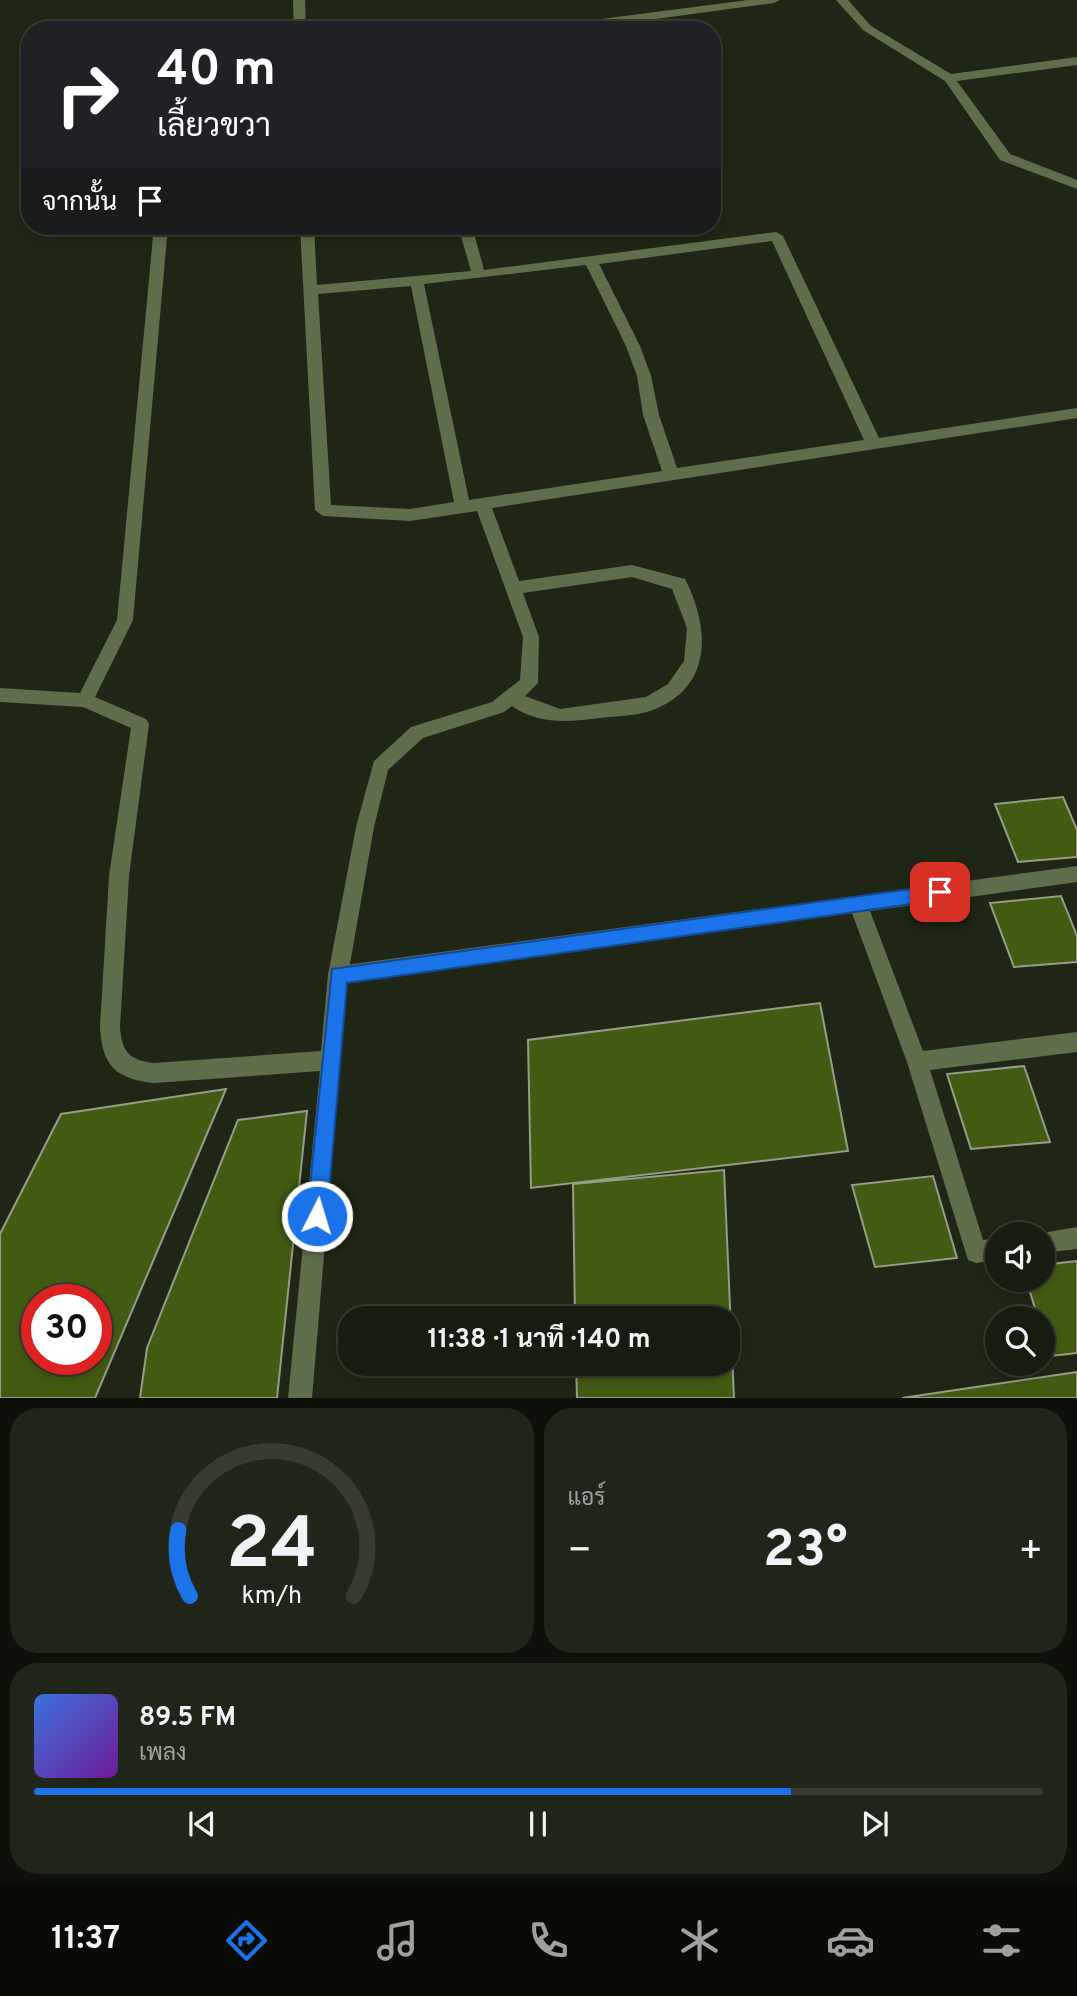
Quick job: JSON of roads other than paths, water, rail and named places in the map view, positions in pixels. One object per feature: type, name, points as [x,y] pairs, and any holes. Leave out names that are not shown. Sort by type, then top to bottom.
[{"type":"street","points":[[299,0],[300,21]]},
{"type":"street","points":[[615,21],[775,0]]},
{"type":"street","points":[[842,0],[867,28],[949,78],[1005,157],[1077,185]]},
{"type":"street","points":[[949,78],[1077,61]]},
{"type":"street","points":[[85,701],[125,620],[160,235]]},
{"type":"street","points":[[307,235],[323,510],[410,515],[671,476],[873,442],[1077,413]]},
{"type":"street","points":[[468,235],[479,275]]},
{"type":"street","points":[[309,290],[479,275],[776,236],[873,442]]},
{"type":"street","points":[[591,262],[633,346],[644,376],[651,415],[671,476]]},
{"type":"street","points":[[417,282],[463,508]]},
{"type":"street","points":[[300,1398],[338,975],[365,827],[380,766],[417,732],[498,707],[529,683],[531,637],[482,504]]},
{"type":"street","points":[[512,696],[526,706],[561,716],[649,704],[674,689],[692,662],[695,628],[679,584],[632,571],[513,588]]},
{"type":"street","points":[[0,695],[85,701],[140,724],[119,876],[110,1027],[112,1048],[118,1060],[127,1069],[154,1073],[331,1060]]},
{"type":"street","points":[[338,975],[1077,874]]},
{"type":"street","points":[[858,904],[917,1062],[976,1252],[985,1251]]},
{"type":"street","points":[[917,1062],[1077,1042]]},
{"type":"street","points":[[1055,1241],[1077,1238]]}]
